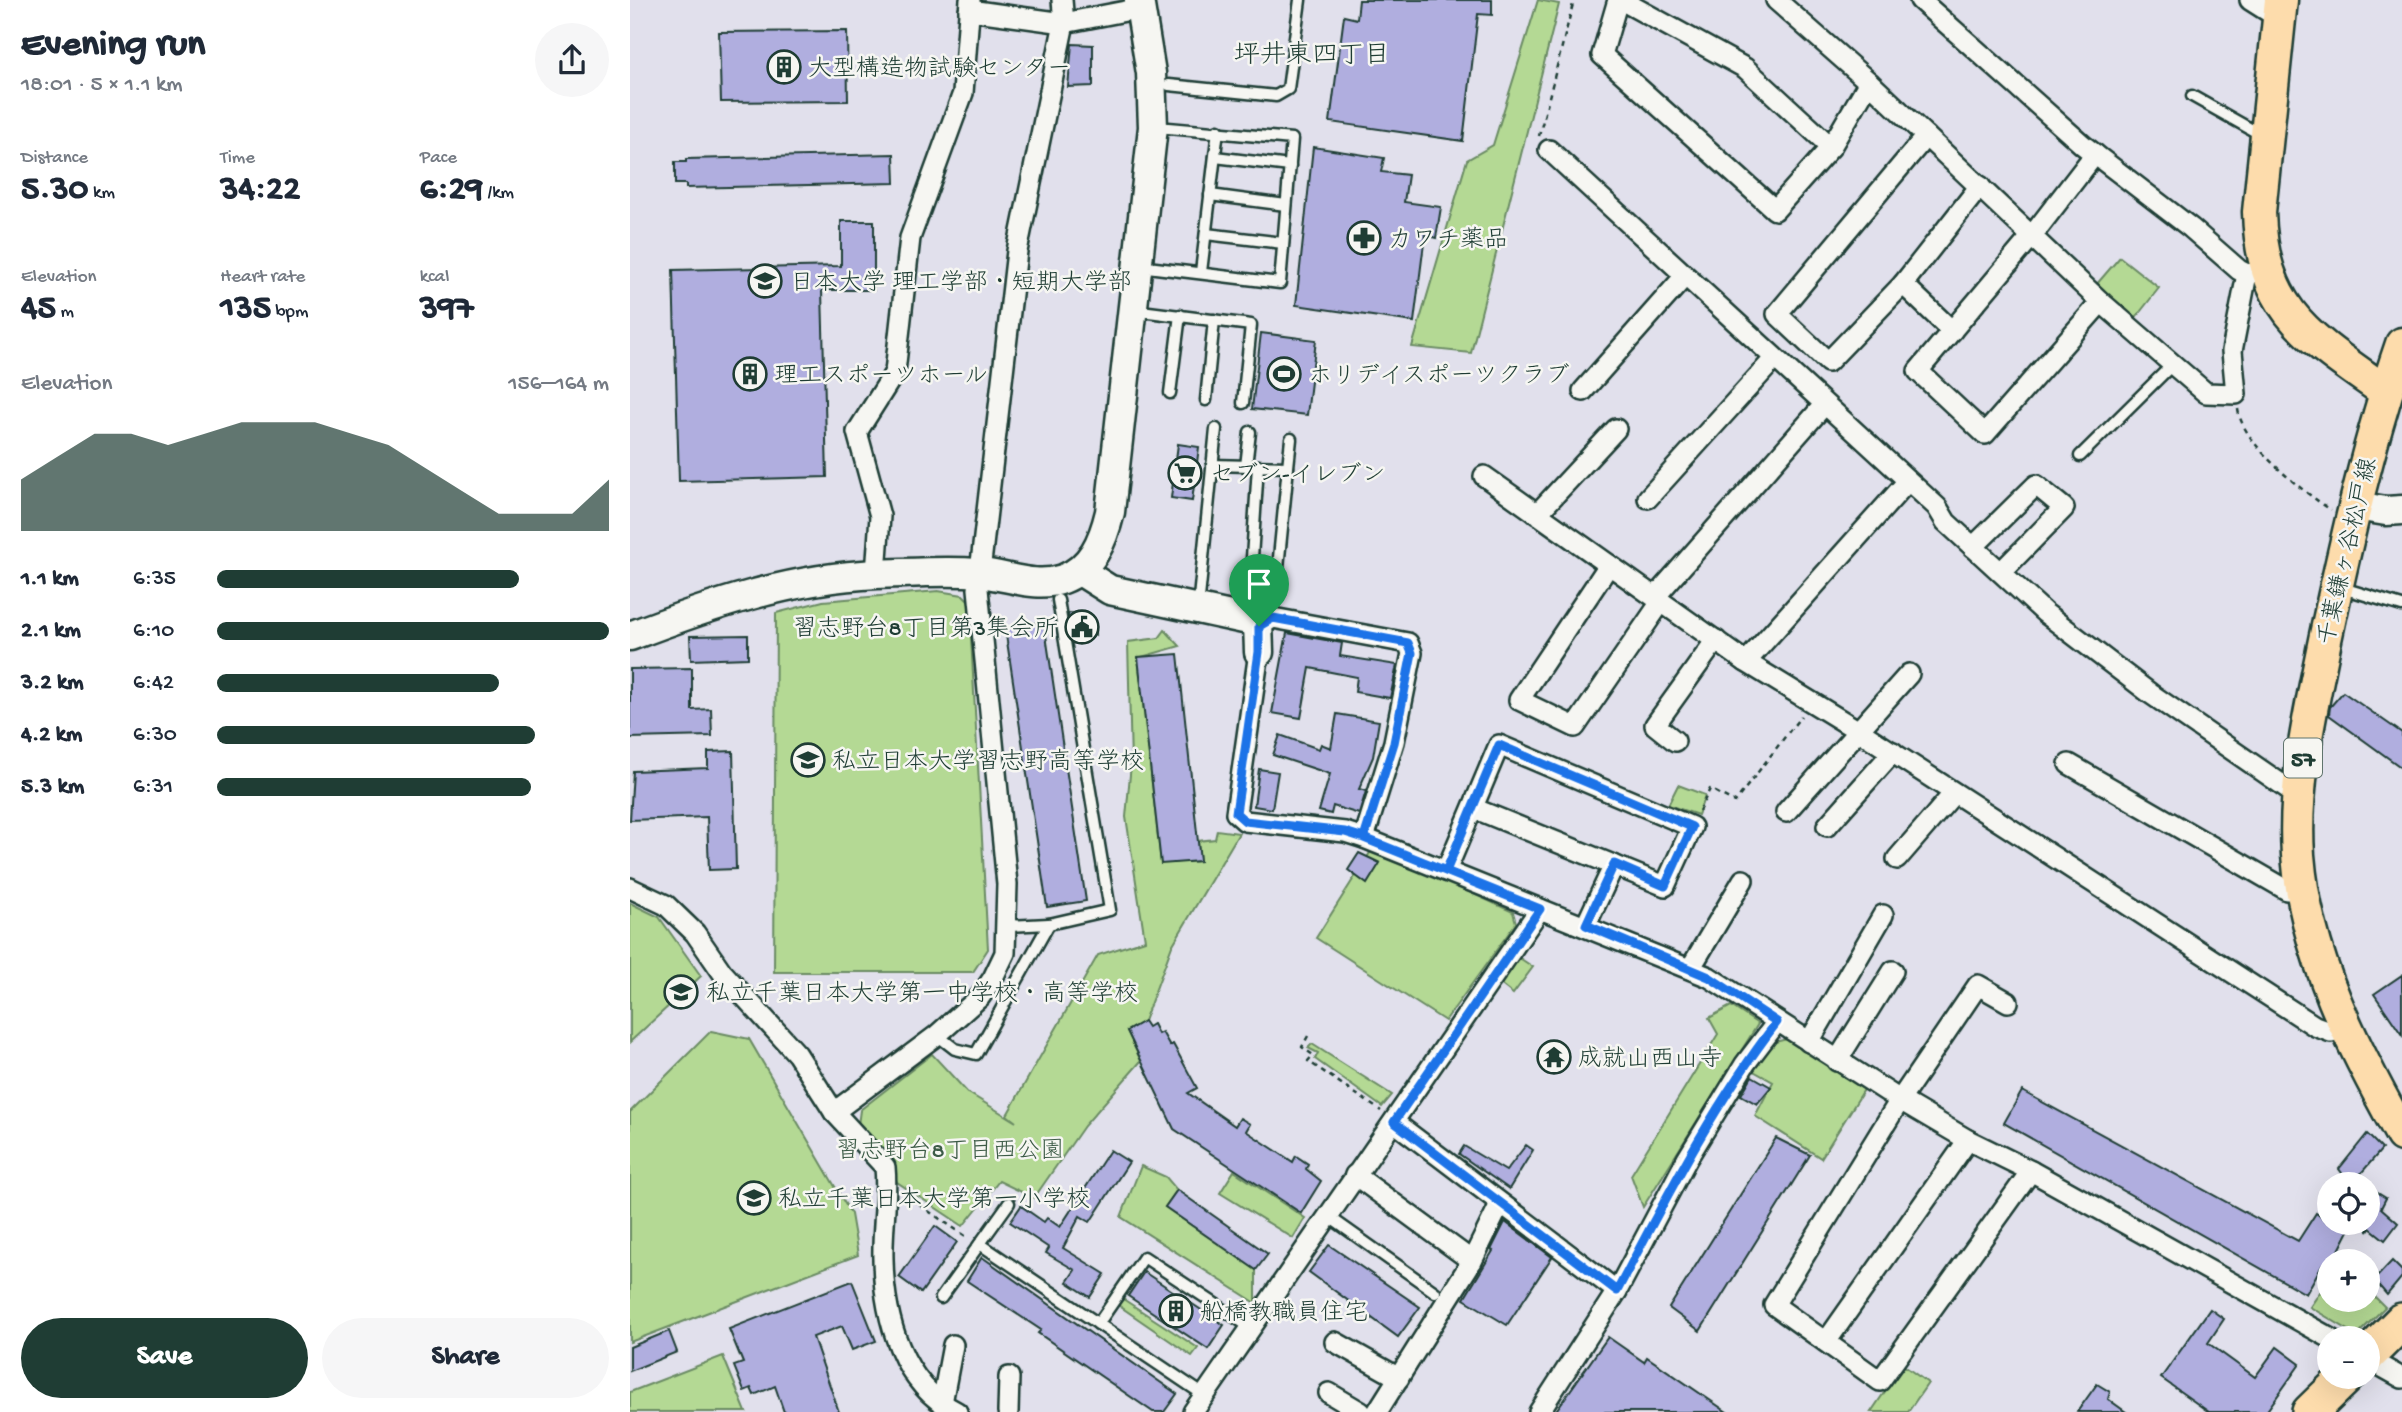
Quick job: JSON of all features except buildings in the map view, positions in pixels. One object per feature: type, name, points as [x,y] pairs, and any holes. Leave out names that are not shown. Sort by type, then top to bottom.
[{"type":"highway","points":[[2380,1344],[2402,1321]]},
{"type":"highway","points":[[2310,1412],[2334,1389]]},
{"type":"main road","points":[[2281,9],[2259,212],[2257,272],[2304,330],[2386,392]]},
{"type":"main road","name":"千葉鎌ヶ谷松戸線","points":[[2402,344],[2386,392],[2337,586],[2297,796],[2303,888],[2323,972],[2346,1028],[2402,1135]]},
{"type":"street","points":[[834,1112],[937,1035],[980,997],[1005,953],[1008,926],[1007,884],[978,589],[1017,251],[1064,23],[1062,0]]},
{"type":"street","points":[[1831,147],[1745,68],[1620,0],[1602,55],[1775,211],[1831,147],[1869,82]]},
{"type":"street","points":[[1776,0],[1869,82],[2101,302],[2206,393],[2236,394],[2232,351],[2257,272],[2095,154],[1920,0]]},
{"type":"street","points":[[2250,0],[2281,9]]},
{"type":"street","points":[[630,636],[754,592],[789,584],[876,574],[980,573],[1049,583],[1080,571],[1100,544],[1110,512],[1153,127],[1151,73],[1140,4],[1064,23],[969,5],[963,93],[910,238],[895,372],[858,432],[880,516],[876,574]]},
{"type":"street","points":[[1926,136],[1777,314],[1828,362],[1903,284],[1980,186]]},
{"type":"street","points":[[1549,150],[1937,507],[1946,522],[2045,613],[2151,694],[2297,796]]},
{"type":"street","points":[[2095,154],[2031,237],[1918,371],[1985,434],[2101,302]]},
{"type":"street","points":[[1583,391],[1684,277]]},
{"type":"street","points":[[1903,284],[1952,331]]},
{"type":"street","points":[[1648,498],[1774,359]]},
{"type":"street","points":[[1609,565],[1519,700],[1575,727],[1658,599],[1824,405]]},
{"type":"street","points":[[1537,514],[1616,429]]},
{"type":"street","points":[[1484,476],[1746,662],[1858,730],[2315,1026],[2331,1032],[2346,1028]]},
{"type":"street","points":[[1746,662],[1907,482]]},
{"type":"street","points":[[1973,547],[2036,485],[2064,508],[2001,572]]},
{"type":"street","points":[[2355,512],[2402,510]]},
{"type":"street","points":[[1080,571],[1110,590],[1198,608],[1255,632]]},
{"type":"street","points":[[1364,838],[1394,743],[1412,653],[1408,643],[1273,618],[1255,632],[1236,813],[1245,821],[1345,832],[1364,838],[1586,925],[1709,977],[1838,1061],[1968,1140],[2031,1171],[2317,1331]]},
{"type":"street","points":[[1675,741],[1655,725],[1716,640]]},
{"type":"street","points":[[1786,812],[1909,674]]},
{"type":"street","points":[[1446,871],[1499,745],[1692,827],[1665,886],[1473,807]]},
{"type":"street","points":[[1828,826],[1892,752]]},
{"type":"street","points":[[2069,764],[2287,890],[2303,888]]},
{"type":"street","points":[[1897,859],[1954,793]]},
{"type":"street","points":[[1586,925],[1614,864]]},
{"type":"street","points":[[1690,969],[1743,880]]},
{"type":"street","points":[[630,888],[666,905],[695,933],[722,972],[797,1054],[834,1112],[884,1167],[884,1278],[899,1345],[920,1384],[950,1408]]},
{"type":"street","points":[[1193,1412],[1328,1216],[1390,1118],[1540,909]]},
{"type":"street","points":[[1809,1042],[1883,915]]},
{"type":"street","points":[[1838,1061],[1893,971]]},
{"type":"street","points":[[2008,1002],[1978,985],[1900,1100],[1774,1306],[1880,1381],[2031,1171]]},
{"type":"street","points":[[1539,1412],[1617,1291],[1687,1159],[1745,1064],[1777,1022]]},
{"type":"street","points":[[1390,1118],[1617,1291]]},
{"type":"street","points":[[1826,1342],[1968,1140]]},
{"type":"street","points":[[1354,1175],[1472,1261]]},
{"type":"street","points":[[1377,1412],[1472,1261],[1500,1204]]},
{"type":"street","points":[[1335,1342],[1399,1378]]},
{"type":"street","points":[[950,1408],[953,1345]]},
{"type":"street","points":[[2380,1364],[2402,1378]]},
{"type":"street","points":[[1008,1412],[1009,1377]]},
{"type":"street","points":[[1329,1393],[1361,1412]]},
{"type":"lane","points":[[1169,85],[1276,96],[1284,94],[1287,89],[1300,0]]},
{"type":"lane","points":[[2192,96],[2267,138]]},
{"type":"lane","points":[[1138,266],[1280,283],[1292,139],[1218,130],[1153,127]]},
{"type":"lane","points":[[1201,272],[1218,130]]},
{"type":"lane","points":[[1215,157],[1290,166]]},
{"type":"lane","points":[[1210,195],[1286,205]]},
{"type":"lane","points":[[1206,234],[1283,243]]},
{"type":"lane","points":[[1133,310],[1251,325],[1243,403]]},
{"type":"lane","points":[[1170,393],[1180,316]]},
{"type":"lane","points":[[1206,400],[1214,320]]},
{"type":"lane","points":[[2080,456],[2173,364]]},
{"type":"lane","points":[[1198,608],[1216,429]]},
{"type":"lane","points":[[1246,466],[1250,432]]},
{"type":"lane","points":[[1276,588],[1291,439]]},
{"type":"lane","points":[[1212,465],[1288,467]]},
{"type":"lane","points":[[1255,632],[1258,466]]},
{"type":"lane","points":[[2337,586],[2402,606]]},
{"type":"lane","points":[[1008,926],[1049,924],[1110,909],[1058,600]]},
{"type":"lane","points":[[937,1035],[955,1049],[976,1054],[1049,924]]},
{"type":"lane","points":[[941,1298],[1009,1203]]},
{"type":"lane","points":[[1328,1216],[1435,1292]]},
{"type":"lane","points":[[980,1245],[1204,1395]]},
{"type":"lane","points":[[1098,1324],[1144,1257],[1250,1327]]},
{"type":"path","points":[[1549,150],[1538,141],[1574,0]]},
{"type":"path","points":[[2236,394],[2239,423],[2244,432],[2284,473],[2329,509],[2355,512]]},
{"type":"path","points":[[1692,827],[1710,789],[1735,802],[1812,702]]},
{"type":"path","points":[[1308,1036],[1301,1047],[1313,1055],[1308,1061],[1390,1118]]},
{"type":"path","points":[[913,1200],[980,1245]]},
{"type":"green space","points":[[1538,0],[1559,4],[1471,353],[1412,347],[1467,160],[1493,145]]},
{"type":"green space","points":[[2120,257],[2159,288],[2133,321],[2096,285]]},
{"type":"green space","points":[[938,591],[963,595],[969,601],[988,949],[973,972],[774,972],[776,613],[823,601]]},
{"type":"green space","name":"習志野台8丁目西公園","points":[[1165,630],[1180,646],[1138,658],[1161,863],[1200,861],[1198,841],[1215,839],[1217,830],[1239,833],[1172,946],[1144,1021],[1127,1031],[1141,1061],[1084,1126],[1034,1198],[999,1181],[963,1226],[897,1182],[886,1151],[858,1125],[860,1110],[932,1054],[967,1092],[1016,1122],[1007,1115],[1098,955],[1145,940],[1126,817],[1131,764],[1128,642],[1159,638]]},
{"type":"green space","points":[[1678,785],[1705,795],[1698,815],[1668,805]]},
{"type":"green space","points":[[1373,848],[1513,912],[1516,923],[1445,1021],[1316,938]]},
{"type":"green space","points":[[630,903],[659,917],[701,976],[630,1042]]},
{"type":"green space","points":[[1518,957],[1533,967],[1513,994],[1499,983]]},
{"type":"green space","points":[[1731,1006],[1758,1024],[1643,1207],[1631,1175],[1718,1034],[1709,1018]]},
{"type":"green space","points":[[711,1031],[749,1039],[851,1214],[858,1255],[630,1342],[630,1112]]},
{"type":"green space","points":[[1787,1039],[1865,1088],[1821,1158],[1755,1116],[1773,1082],[1750,1069],[1775,1042]]},
{"type":"green space","points":[[1312,1044],[1392,1095],[1382,1107],[1315,1059],[1318,1053],[1308,1048]]},
{"type":"green space","points":[[1141,1166],[1166,1177],[1177,1190],[1165,1207],[1256,1270],[1256,1303],[1121,1217]]},
{"type":"green space","points":[[1234,1171],[1305,1218],[1293,1238],[1220,1193]]},
{"type":"green space","points":[[2317,1297],[2317,1311],[2310,1307]]},
{"type":"green space","points":[[1123,1299],[1198,1348],[1192,1356],[1118,1305]]},
{"type":"green space","points":[[2318,1312],[2380,1312],[2366,1326],[2342,1326]]},
{"type":"green space","points":[[723,1356],[746,1412],[630,1412],[630,1392]]},
{"type":"green space","points":[[1903,1365],[1928,1383],[1908,1412],[1871,1412]]},
{"type":"place","name":"大型構造物試験センター","points":[[784,67]]},
{"type":"place","name":"カワチ薬品","points":[[1364,238]]},
{"type":"place","name":"日本大学 理工学部・短期大学部","points":[[765,281]]},
{"type":"place","name":"理工スポーツホール","points":[[750,374]]},
{"type":"place","name":"ホリデイスポーツクラブ","points":[[1284,374]]},
{"type":"place","name":"セブン-イレブン","points":[[1185,473]]},
{"type":"place","name":"習志野台8丁目第3集会所","points":[[1082,627]]},
{"type":"place","name":"私立日本大学習志野高等学校","points":[[808,760]]},
{"type":"place","name":"私立千葉日本大学第一中学校・高等学校","points":[[681,992]]},
{"type":"place","name":"成就山西山寺","points":[[1554,1057]]},
{"type":"place","name":"私立千葉日本大学第一小学校","points":[[754,1198]]},
{"type":"place","name":"船橋教職員住宅","points":[[1176,1311]]},
{"type":"district","name":"坪井東四丁目","points":[[1312,53]]},
{"type":"route","points":[[1273,618],[1408,643],[1412,653],[1394,743],[1364,838],[1446,871],[1499,745],[1692,827],[1665,886],[1614,864],[1586,925],[1709,977],[1777,1022],[1745,1064],[1687,1159],[1617,1291],[1394,1122],[1540,909],[1345,832],[1245,821],[1236,813],[1259,652],[1259,626],[1273,618]]}]
